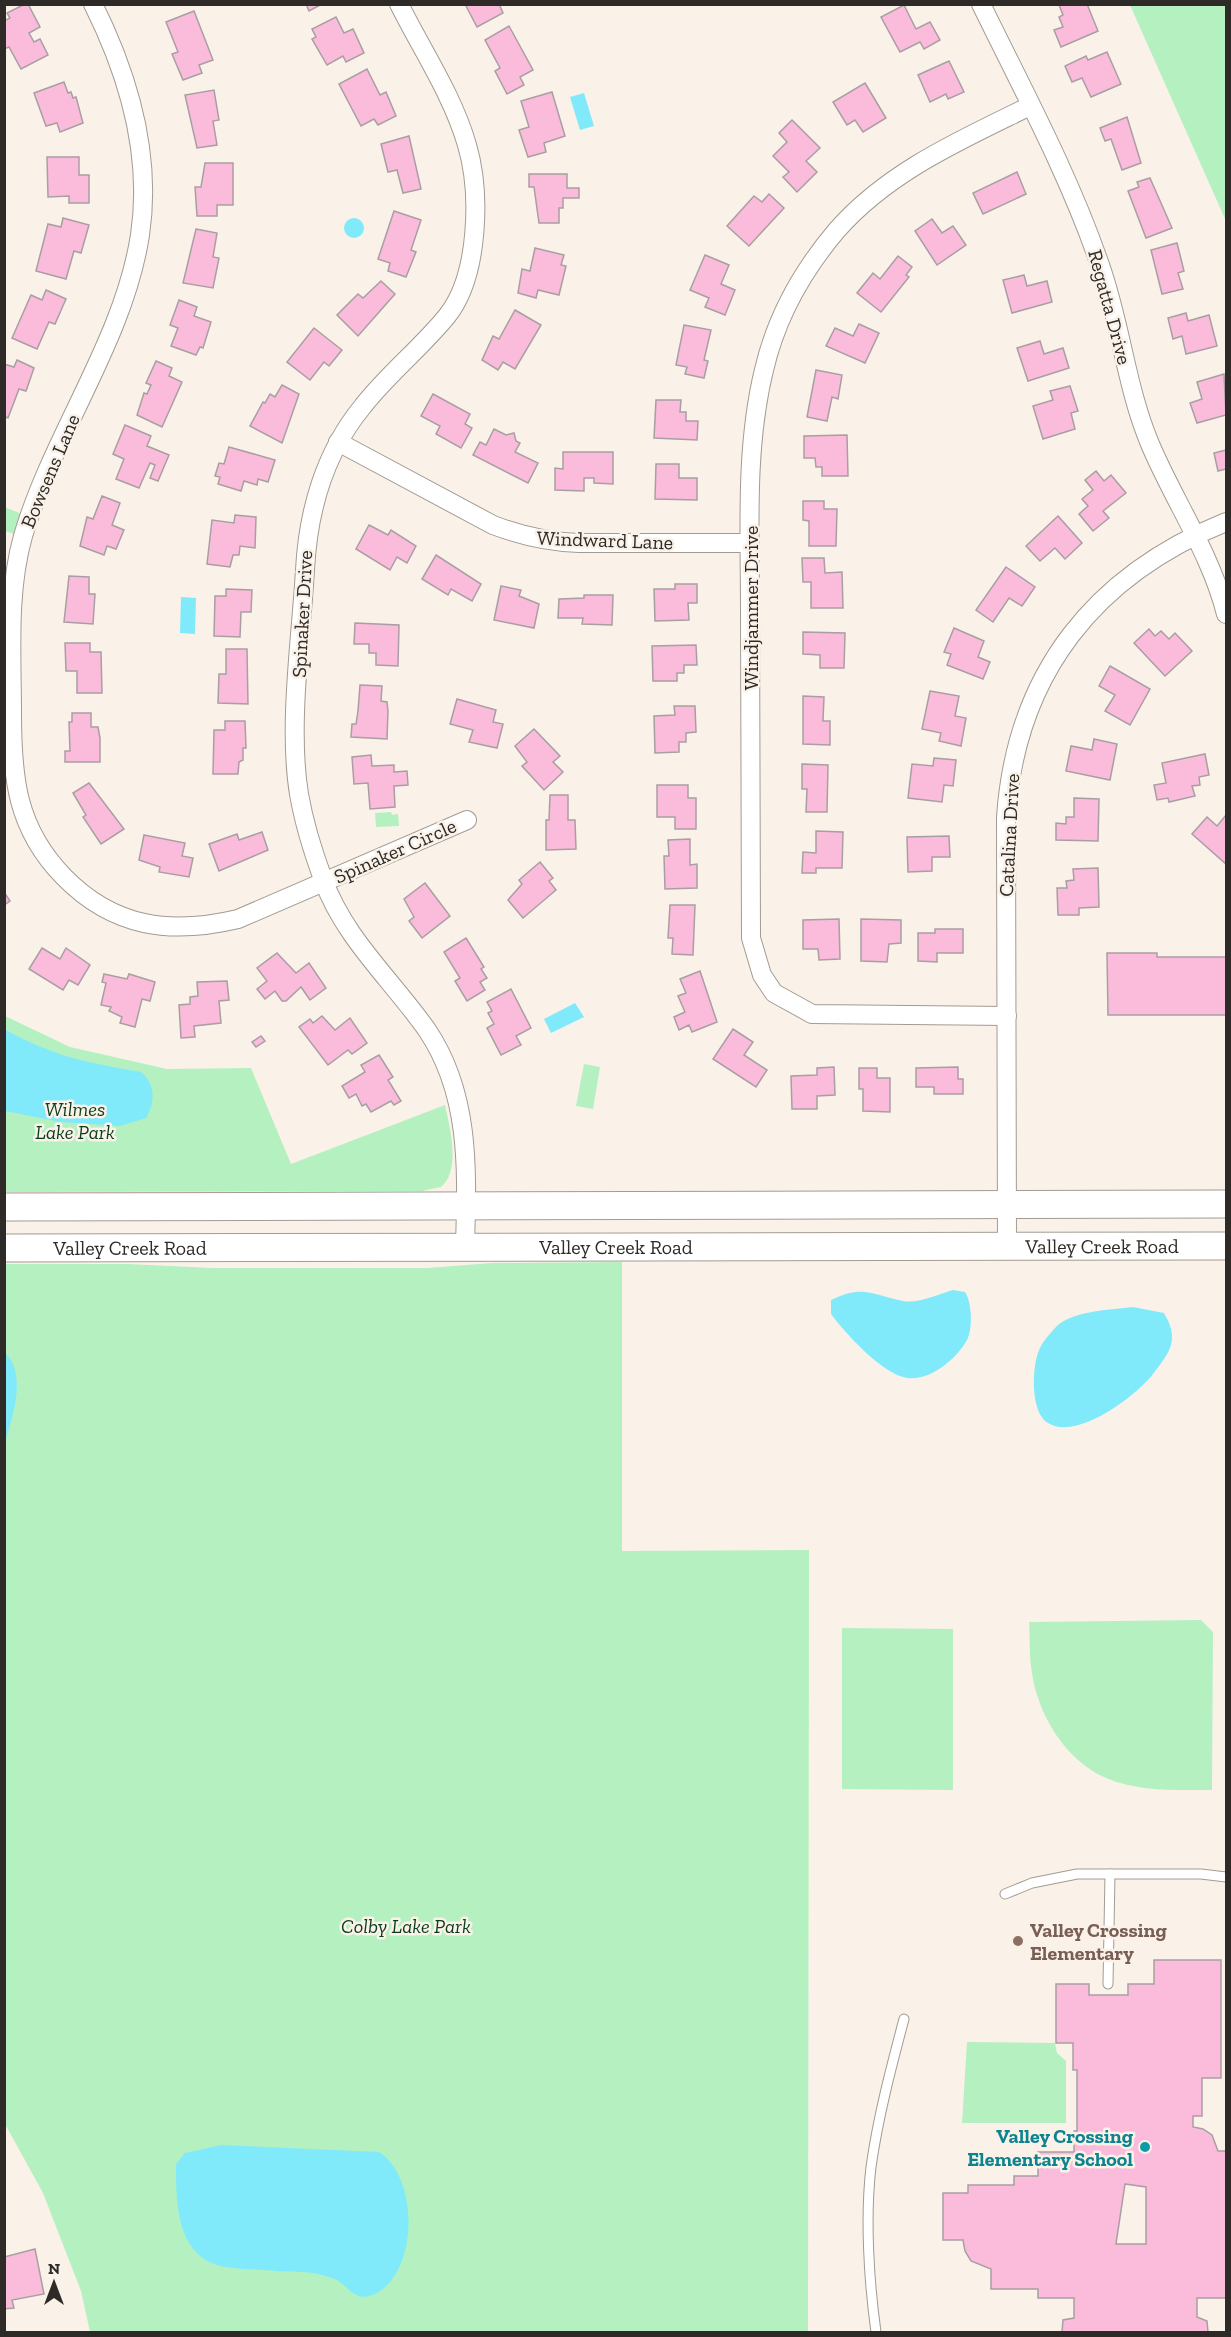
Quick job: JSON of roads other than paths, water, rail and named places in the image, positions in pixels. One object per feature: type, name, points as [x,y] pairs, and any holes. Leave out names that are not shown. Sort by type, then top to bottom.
[{"type":"main road","name":"Valley Creek Road","points":[[4,1207],[1227,1204]]},
{"type":"main road","name":"Valley Creek Road","points":[[4,1248],[1227,1245]]},
{"type":"street","name":"Spinaker Drive","points":[[399,4],[456,116],[467,146],[474,180],[476,211],[473,245],[464,278],[450,312],[362,406],[338,442],[321,483],[307,533],[295,749],[299,795],[324,883],[354,939],[427,1030],[448,1067],[459,1099],[466,1206],[465,1247]]},
{"type":"street","name":"Regatta Drive","points":[[981,4],[1092,240],[1114,310],[1128,377],[1150,444],[1194,535],[1227,614]]},
{"type":"street","name":"Bowsens Lane","points":[[96,6],[120,63],[133,107],[142,162],[142,217],[134,266],[117,316],[35,503],[18,558],[12,606],[12,757],[15,788],[23,815],[36,842],[55,868],[77,890],[105,909],[138,923],[172,928],[204,927],[238,919],[324,883]]},
{"type":"street","name":"Windjammer Drive","points":[[1007,1016],[812,1014],[793,1006],[774,993],[762,975],[751,938],[750,543],[756,406],[764,368],[776,330],[794,292],[816,257],[869,198],[903,172],[942,149],[1030,106]]},
{"type":"street","name":"Windward Lane","points":[[338,442],[493,525],[516,534],[551,542],[750,543]]},
{"type":"street","name":"Catalina Drive","points":[[1007,1245],[1006,816],[1008,783],[1017,744],[1033,696],[1052,659],[1073,630],[1097,604],[1153,558],[1194,535],[1227,522]]},
{"type":"street","name":"Spinaker Circle","points":[[324,883],[467,820]]},
{"type":"lane","points":[[1108,1984],[1110,1874]]},
{"type":"lane","points":[[1005,1894],[1056,1876],[1201,1874],[1227,1877]]},
{"type":"lane","points":[[876,2332],[872,2279],[871,2169],[883,2102],[904,2019]]},
{"type":"water","points":[[584,93],[594,126],[580,130],[570,97]]},
{"type":"water","points":[[354,218],[361,221],[364,228],[361,235],[354,238],[347,235],[344,228],[347,221]]},
{"type":"water","points":[[181,597],[196,598],[195,634],[180,633]]},
{"type":"water","points":[[575,1003],[584,1017],[551,1033],[544,1019]]},
{"type":"water","points":[[4,1029],[55,1052],[141,1072],[149,1082],[153,1100],[146,1118],[120,1126],[61,1122],[5,1111]]},
{"type":"water","points":[[953,1290],[965,1292],[967,1296],[971,1316],[969,1335],[956,1355],[940,1369],[922,1377],[903,1377],[884,1367],[854,1341],[831,1314],[831,1300],[852,1293],[868,1292],[909,1302]]},
{"type":"water","points":[[1133,1307],[1164,1313],[1169,1322],[1171,1345],[1159,1366],[1134,1393],[1105,1414],[1074,1426],[1060,1427],[1048,1423],[1042,1418],[1038,1409],[1034,1387],[1035,1364],[1044,1341],[1058,1325],[1075,1316]]},
{"type":"water","points":[[5,1353],[12,1362],[17,1383],[14,1408],[5,1442]]},
{"type":"water","points":[[221,2145],[379,2152],[392,2164],[401,2182],[407,2202],[409,2224],[400,2266],[389,2283],[375,2294],[364,2297],[351,2292],[335,2279],[318,2274],[228,2267],[214,2264],[201,2257],[192,2247],[180,2221],[176,2191],[176,2164],[185,2153]]},
{"type":"place","name":"Valley Crossing Elementary","points":[[1018,1941]]},
{"type":"place","name":"Valley Crossing Elementary School","points":[[1145,2147]]},
{"type":"park label","name":"Wilmes Lake Park","points":[[75,1120]]},
{"type":"park label","name":"Colby Lake Park","points":[[406,1926]]}]
